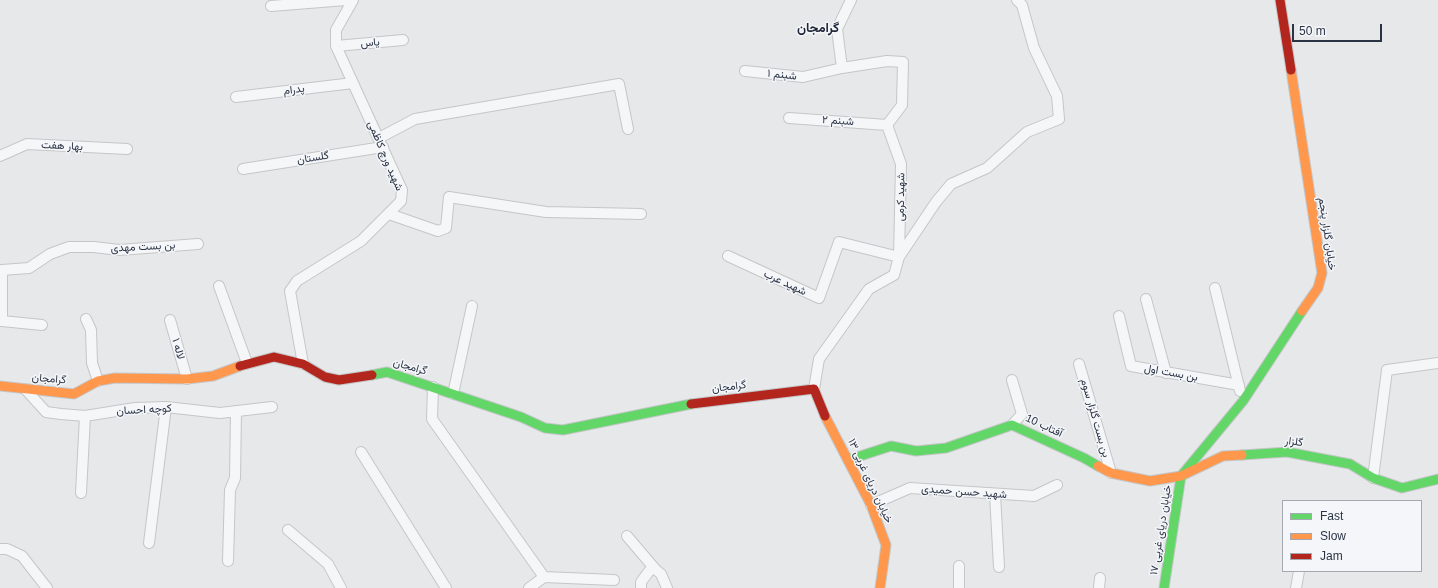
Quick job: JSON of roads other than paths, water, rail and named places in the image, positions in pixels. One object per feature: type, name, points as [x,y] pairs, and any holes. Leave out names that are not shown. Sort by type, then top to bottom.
[{"type":"street","points":[[271,6],[346,0]]},
{"type":"street","points":[[336,46],[336,30],[353,0]]},
{"type":"street","points":[[850,0],[837,29],[842,68],[887,61],[903,62],[902,105],[887,124]]},
{"type":"street","points":[[814,389],[819,359],[869,289],[894,275],[899,257],[936,202],[951,184],[988,168],[1027,132],[1060,119],[1057,96],[1034,48],[1022,5],[1017,0]]},
{"type":"street","name":"خیابان گلزار پنجم","points":[[1181,476],[1243,401],[1318,288],[1322,273],[1280,0]]},
{"type":"street","name":"یاس","points":[[336,46],[404,40]]},
{"type":"street","name":"شهید ورچ کاظمی","points":[[303,364],[290,291],[297,281],[361,241],[401,201],[402,190],[336,46]]},
{"type":"street","name":"شبنم ۱","points":[[745,71],[803,77],[842,68]]},
{"type":"street","name":"پدرام","points":[[236,97],[353,83]]},
{"type":"street","name":"گلستان","points":[[243,169],[381,143],[415,119],[619,84],[628,129]]},
{"type":"street","name":"شبنم ۲","points":[[789,118],[887,124]]},
{"type":"street","name":"شهید کرمی","points":[[887,124],[901,164],[899,257]]},
{"type":"street","name":"بهار هفت","points":[[0,156],[27,144],[127,149]]},
{"type":"street","points":[[389,214],[438,231],[446,228],[449,196],[546,212],[641,214]]},
{"type":"street","name":"شهید عرب","points":[[728,256],[819,298],[840,242],[899,257]]},
{"type":"street","name":"بن بست مهدی","points":[[1,321],[2,270],[29,268],[50,254],[69,247],[94,247],[119,250],[198,244]]},
{"type":"street","points":[[219,286],[247,363]]},
{"type":"street","points":[[1215,288],[1243,401]]},
{"type":"street","points":[[1146,299],[1166,373]]},
{"type":"street","points":[[453,394],[472,306]]},
{"type":"street","name":"بن بست اول","points":[[1119,316],[1131,366],[1239,385]]},
{"type":"street","points":[[86,318],[91,330],[92,364],[98,381]]},
{"type":"street","name":"لاله ۱","points":[[170,320],[187,379]]},
{"type":"street","points":[[1,321],[42,325]]},
{"type":"street","name":"گرامجان","points":[[0,386],[74,394],[98,381],[115,378],[187,379],[213,376],[247,363],[274,357],[303,364],[325,377],[339,380],[387,372],[521,417],[545,428],[563,430],[688,404],[814,389]]},
{"type":"street","points":[[1373,478],[1386,370],[1438,363]]},
{"type":"street","name":"بن بست گلزار سوم","points":[[1079,364],[1112,473]]},
{"type":"street","points":[[1012,380],[1022,414],[1012,425]]},
{"type":"street","points":[[433,387],[432,419],[544,577]]},
{"type":"street","name":"خیابان دریای غربی ۱۳","points":[[814,389],[827,421],[871,505],[886,545],[880,588]]},
{"type":"street","name":"کوچه احسان","points":[[26,390],[46,412],[85,416],[135,408],[166,407],[220,413],[272,407]]},
{"type":"street","points":[[150,543],[166,407]]},
{"type":"street","points":[[228,561],[230,490],[235,478],[236,411]]},
{"type":"street","points":[[81,493],[85,416]]},
{"type":"street","name":"آفتاب 10","points":[[848,460],[891,446],[916,451],[946,448],[1012,425],[1084,458],[1112,473],[1150,481],[1181,476]]},
{"type":"street","points":[[361,452],[446,588]]},
{"type":"street","name":"گلزار","points":[[1181,476],[1223,456],[1286,452],[1350,464],[1373,478],[1402,488],[1438,479]]},
{"type":"street","name":"خیابان دریای غربی ۱۷","points":[[1164,588],[1181,476]]},
{"type":"street","name":"شهید حسن حمیدی","points":[[871,505],[910,488],[1034,496],[1058,484]]},
{"type":"street","points":[[995,494],[999,567]]},
{"type":"street","points":[[288,530],[328,564],[341,588]]},
{"type":"street","points":[[627,536],[661,574],[667,588]]},
{"type":"street","points":[[0,549],[7,549],[22,556],[48,588]]},
{"type":"street","points":[[958,566],[958,588]]},
{"type":"street","points":[[640,588],[641,582],[650,570],[655,568]]},
{"type":"street","points":[[1296,588],[1299,572]]},
{"type":"street","points":[[529,588],[544,577],[614,580]]},
{"type":"district","name":"گرامجان","points":[[818,28]]}]
